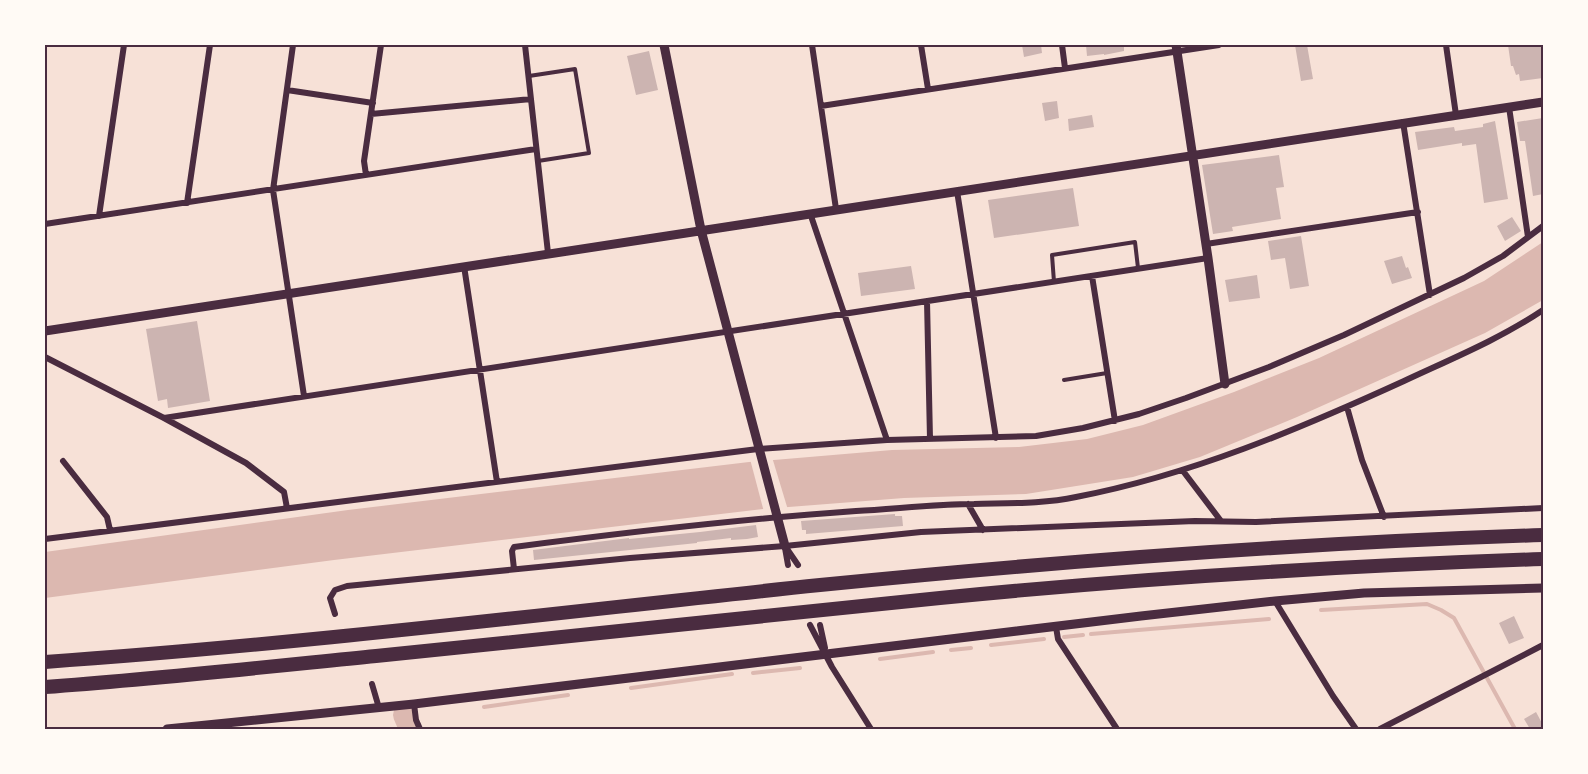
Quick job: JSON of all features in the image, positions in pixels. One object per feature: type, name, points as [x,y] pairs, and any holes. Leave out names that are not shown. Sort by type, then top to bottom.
[{"type":"highway","points":[[45,662],[210,648],[1069,562],[1252,548],[1543,534]]},
{"type":"highway","points":[[45,687],[202,674],[909,601],[1070,587],[1255,573],[1543,559]]},
{"type":"street","points":[[99,216],[124,45]]},
{"type":"street","points":[[187,203],[210,45]]},
{"type":"street","points":[[293,45],[273,190],[304,396]]},
{"type":"street","points":[[366,175],[364,161],[381,45]]},
{"type":"street","points":[[525,45],[548,253]]},
{"type":"street","points":[[664,45],[701,230],[785,546],[788,565]]},
{"type":"street","points":[[812,45],[836,209]]},
{"type":"street","points":[[921,45],[928,89]]},
{"type":"street","points":[[1062,45],[1065,68]]},
{"type":"street","points":[[821,106],[1065,68],[1176,48],[1219,45]]},
{"type":"street","points":[[1446,45],[1456,115]]},
{"type":"street","points":[[1176,48],[1225,384]]},
{"type":"street","points":[[287,90],[373,103]]},
{"type":"street","points":[[371,114],[531,99]]},
{"type":"street","points":[[45,331],[1543,102]]},
{"type":"street","points":[[1509,107],[1528,237]]},
{"type":"street","points":[[1403,122],[1430,295]]},
{"type":"street","points":[[45,224],[536,149]]},
{"type":"street","points":[[957,191],[996,438]]},
{"type":"street","points":[[1206,244],[1418,212]]},
{"type":"street","points":[[810,213],[887,440]]},
{"type":"street","points":[[45,539],[497,482],[759,452],[887,440],[1036,436],[1083,428],[1115,421],[1225,384],[1280,362],[1464,278],[1503,256],[1543,226]]},
{"type":"street","points":[[164,418],[1208,258]]},
{"type":"street","points":[[464,266],[497,482]]},
{"type":"street","points":[[1092,276],[1115,421]]},
{"type":"street","points":[[927,301],[930,439]]},
{"type":"street","points":[[514,569],[512,551],[514,547],[776,515],[968,504],[1010,504],[1073,498],[1142,482],[1183,471],[1260,443],[1347,407],[1486,343],[1543,310]]},
{"type":"street","points":[[45,357],[246,463],[284,492],[287,508]]},
{"type":"street","points":[[1347,407],[1362,460],[1384,517]]},
{"type":"street","points":[[63,461],[107,517],[110,530]]},
{"type":"street","points":[[1183,471],[1221,521]]},
{"type":"street","points":[[968,504],[983,530]]},
{"type":"street","points":[[335,614],[330,598],[335,590],[347,586],[921,532],[1221,521],[1256,522],[1543,508]]},
{"type":"street","points":[[785,546],[798,565]]},
{"type":"street","points":[[166,729],[414,704],[1275,602],[1364,593],[1543,588]]},
{"type":"street","points":[[1275,602],[1356,729]]},
{"type":"street","points":[[820,624],[826,654]]},
{"type":"street","points":[[810,625],[832,667],[871,729]]},
{"type":"street","points":[[1056,627],[1058,639],[1117,729]]},
{"type":"street","points":[[1380,729],[1543,645]]},
{"type":"street","points":[[372,684],[379,708]]},
{"type":"street","points":[[414,704],[420,729]]},
{"type":"lane","points":[[529,76],[574,69],[589,153],[538,161]]},
{"type":"lane","points":[[1054,282],[1052,255],[1135,242],[1138,269]]},
{"type":"lane","points":[[1064,380],[1107,373]]},
{"type":"shaded area","points":[[1543,242],[1543,300],[1485,333],[1297,417],[1200,457],[1133,477],[1026,494],[904,498],[763,509],[334,560],[45,598],[45,552],[348,510],[749,462],[892,450],[1019,447],[1087,439],[1143,425],[1319,358],[1484,281]]},
{"type":"pier","points":[[772,457],[788,510],[764,512],[750,459]]},
{"type":"building","points":[[1022,45],[1041,45],[1042,53],[1024,57]]},
{"type":"building","points":[[1086,45],[1124,45],[1124,51],[1087,56]]},
{"type":"building","points":[[1295,45],[1307,45],[1313,79],[1301,81]]},
{"type":"building","points":[[1508,45],[1543,45],[1543,78],[1520,81],[1519,74],[1516,75],[1511,66]]},
{"type":"building","points":[[649,51],[658,90],[636,95],[627,56]]},
{"type":"building","points":[[1057,101],[1059,118],[1045,121],[1042,103]]},
{"type":"building","points":[[1092,115],[1094,127],[1069,131],[1068,119]]},
{"type":"building","points":[[1543,118],[1543,194],[1533,196],[1525,141],[1520,141],[1517,122]]},
{"type":"building","points":[[1495,121],[1508,199],[1484,203],[1476,144],[1462,146],[1462,143],[1418,150],[1415,132],[1454,127],[1455,131],[1483,127],[1483,124]]},
{"type":"building","points":[[1279,155],[1284,187],[1276,188],[1281,219],[1232,227],[1233,231],[1213,234],[1202,165]]},
{"type":"building","points":[[1073,188],[1079,226],[994,238],[988,200]]},
{"type":"building","points":[[1512,217],[1521,231],[1505,241],[1497,226]]},
{"type":"building","points":[[1301,236],[1309,286],[1290,289],[1285,258],[1271,260],[1268,241]]},
{"type":"building","points":[[1402,256],[1412,278],[1392,284],[1384,261]]},
{"type":"building","points":[[911,266],[915,289],[861,296],[858,273]]},
{"type":"building","points":[[1257,275],[1260,298],[1229,302],[1225,280]]},
{"type":"building","points":[[197,321],[210,401],[168,408],[167,399],[158,401],[146,329]]},
{"type":"building","points":[[895,514],[895,516],[902,516],[903,526],[806,534],[806,530],[802,530],[801,521]]},
{"type":"building","points":[[756,525],[758,537],[747,539],[731,540],[731,538],[534,560],[533,550]]},
{"type":"building","points":[[1514,616],[1524,638],[1509,644],[1499,623]]},
{"type":"building","points":[[1536,712],[1543,729],[1530,729],[1524,719]]},
{"type":"waterway","points":[[1321,610],[1427,604],[1441,610],[1454,618],[1515,729]]},
{"type":"waterway","points":[[1091,634],[1269,619]]},
{"type":"waterway","points":[[1064,637],[1083,635]]},
{"type":"waterway","points":[[991,645],[1044,639]]},
{"type":"waterway","points":[[951,650],[971,648]]},
{"type":"waterway","points":[[880,659],[933,652]]},
{"type":"waterway","points":[[753,673],[800,668]]},
{"type":"waterway","points":[[631,688],[732,674]]},
{"type":"waterway","points":[[484,707],[568,695]]},
{"type":"waterway","points":[[404,715],[410,729]]}]
